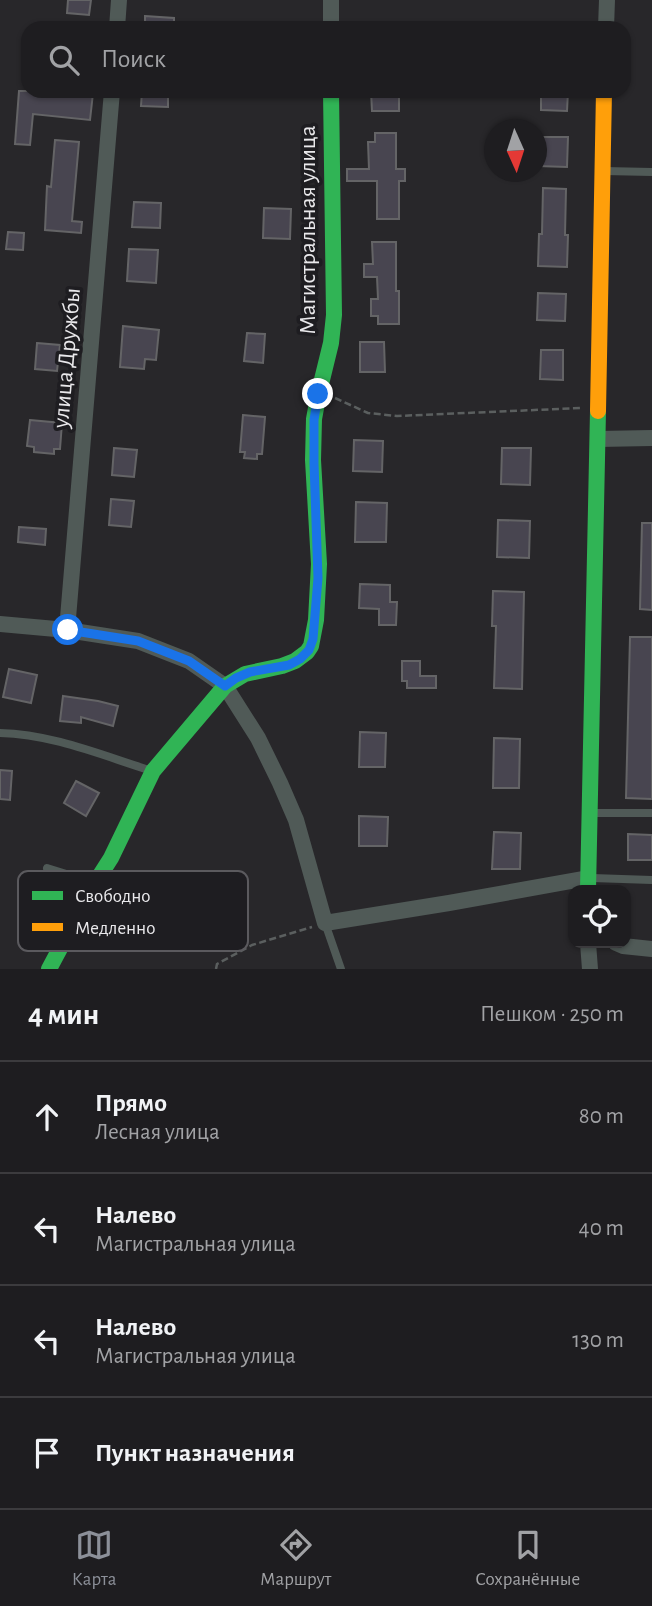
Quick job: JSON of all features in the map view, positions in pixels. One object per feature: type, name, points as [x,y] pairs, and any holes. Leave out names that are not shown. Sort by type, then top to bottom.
[{"type":"street","points":[[118,21],[119,0]]},
{"type":"street","points":[[331,0],[331,21]]},
{"type":"street","points":[[606,21],[607,0]]},
{"type":"street","name":"улица Дружбы","points":[[68,630],[111,98]]},
{"type":"street","name":"Магистральная улица","points":[[225,686],[250,672],[289,665],[309,650],[313,639],[318,578],[314,420],[331,344],[334,315],[331,98]]},
{"type":"street","points":[[0,624],[68,630],[138,641],[189,661],[225,686],[258,738],[291,808],[325,923],[588,884],[604,98]]},
{"type":"street","points":[[598,439],[652,438]]},
{"type":"street","points":[[103,871],[153,771],[225,686]]},
{"type":"street","points":[[631,947],[652,949]]},
{"type":"street","points":[[588,948],[590,969]]},
{"type":"street","points":[[49,969],[59,951]]},
{"type":"lane","points":[[601,171],[652,172]]},
{"type":"lane","points":[[0,733],[27,734],[55,740],[153,771]]},
{"type":"lane","points":[[590,813],[652,813]]},
{"type":"lane","points":[[47,868],[57,871]]},
{"type":"lane","points":[[588,884],[652,880]]},
{"type":"lane","points":[[325,923],[341,969]]},
{"type":"path","points":[[318,394],[344,401],[368,413],[397,416],[598,407]]},
{"type":"path","points":[[248,948],[325,923]]},
{"type":"path","points":[[216,969],[217,964],[242,951]]},
{"type":"building","points":[[68,0],[91,0],[89,15],[67,13]]},
{"type":"building","points":[[145,16],[174,18],[174,21],[145,21]]},
{"type":"building","points":[[19,91],[21,98],[92,98],[90,120],[33,114],[30,145],[15,144]]},
{"type":"building","points":[[142,98],[168,98],[168,107],[141,106]]},
{"type":"building","points":[[371,98],[399,98],[399,111],[372,111]]},
{"type":"building","points":[[541,98],[568,98],[567,111],[541,110]]},
{"type":"building","points":[[375,133],[396,133],[396,169],[405,169],[405,181],[399,181],[399,219],[377,219],[377,181],[347,181],[347,169],[369,169],[368,142],[375,142]]},
{"type":"building","points":[[547,137],[568,137],[567,167],[547,166]]},
{"type":"building","points":[[55,140],[79,142],[72,221],[82,222],[81,233],[45,230],[47,186],[51,187]]},
{"type":"building","points":[[543,188],[566,189],[567,267],[538,266]]},
{"type":"building","points":[[134,202],[161,203],[160,228],[132,227]]},
{"type":"building","points":[[264,208],[291,209],[290,239],[263,238]]},
{"type":"building","points":[[8,232],[24,233],[23,250],[6,249]]},
{"type":"building","points":[[372,242],[396,242],[399,324],[378,324],[378,316],[371,316],[371,299],[378,299],[377,277],[364,277],[364,264],[373,264]]},
{"type":"building","points":[[129,249],[158,250],[156,283],[127,281]]},
{"type":"building","points":[[538,293],[566,294],[565,321],[537,320]]},
{"type":"building","points":[[123,326],[159,330],[156,360],[145,359],[144,369],[120,367]]},
{"type":"building","points":[[247,333],[265,334],[263,363],[244,361]]},
{"type":"building","points":[[360,342],[384,342],[385,372],[360,372]]},
{"type":"building","points":[[37,343],[60,345],[57,371],[35,369]]},
{"type":"building","points":[[541,350],[563,350],[563,380],[540,379]]},
{"type":"building","points":[[243,415],[265,417],[262,454],[257,454],[257,459],[244,458],[245,452],[240,452]]},
{"type":"building","points":[[30,420],[62,423],[60,449],[54,449],[54,454],[34,452],[34,447],[27,446]]},
{"type":"building","points":[[354,440],[383,441],[382,472],[353,471]]},
{"type":"building","points":[[114,448],[137,450],[134,477],[112,475]]},
{"type":"building","points":[[502,448],[531,448],[530,485],[501,484]]},
{"type":"building","points":[[111,499],[134,501],[131,527],[109,525]]},
{"type":"building","points":[[356,502],[387,503],[386,542],[355,542]]},
{"type":"building","points":[[498,520],[530,521],[529,558],[497,557]]},
{"type":"building","points":[[642,523],[652,523],[652,610],[640,609]]},
{"type":"building","points":[[19,527],[46,529],[45,545],[18,542]]},
{"type":"building","points":[[360,584],[390,585],[390,602],[397,602],[396,625],[379,625],[379,609],[359,608]]},
{"type":"building","points":[[493,591],[524,592],[522,689],[494,688],[496,626],[492,626]]},
{"type":"building","points":[[630,637],[652,637],[652,799],[626,798]]},
{"type":"building","points":[[402,661],[420,661],[420,676],[436,676],[436,688],[407,688],[407,681],[402,681]]},
{"type":"building","points":[[9,669],[37,675],[31,703],[3,697]]},
{"type":"building","points":[[63,696],[118,706],[113,726],[81,717],[81,723],[60,721]]},
{"type":"building","points":[[360,732],[386,733],[385,767],[359,767]]},
{"type":"building","points":[[494,738],[520,739],[519,788],[493,788]]},
{"type":"building","points":[[0,770],[12,771],[10,800],[0,799]]},
{"type":"building","points":[[76,781],[99,793],[86,816],[64,803]]},
{"type":"building","points":[[359,816],[388,817],[387,846],[359,846]]},
{"type":"building","points":[[494,832],[521,833],[520,869],[492,869]]},
{"type":"building","points":[[628,834],[652,835],[652,860],[628,860]]},
{"type":"traffic: fast","points":[[103,871],[153,771],[225,686],[245,674],[295,661],[311,646],[316,620],[319,564],[313,460],[314,419],[331,343],[334,315],[331,98]]},
{"type":"traffic: fast","points":[[588,885],[598,411]]},
{"type":"traffic: fast","points":[[49,969],[59,951]]},
{"type":"traffic: slow","points":[[598,411],[604,98]]},
{"type":"route","points":[[68,630],[138,641],[189,661],[225,686],[250,672],[289,665],[300,659],[309,650],[313,639],[318,578],[314,463],[314,420],[318,394]]}]
